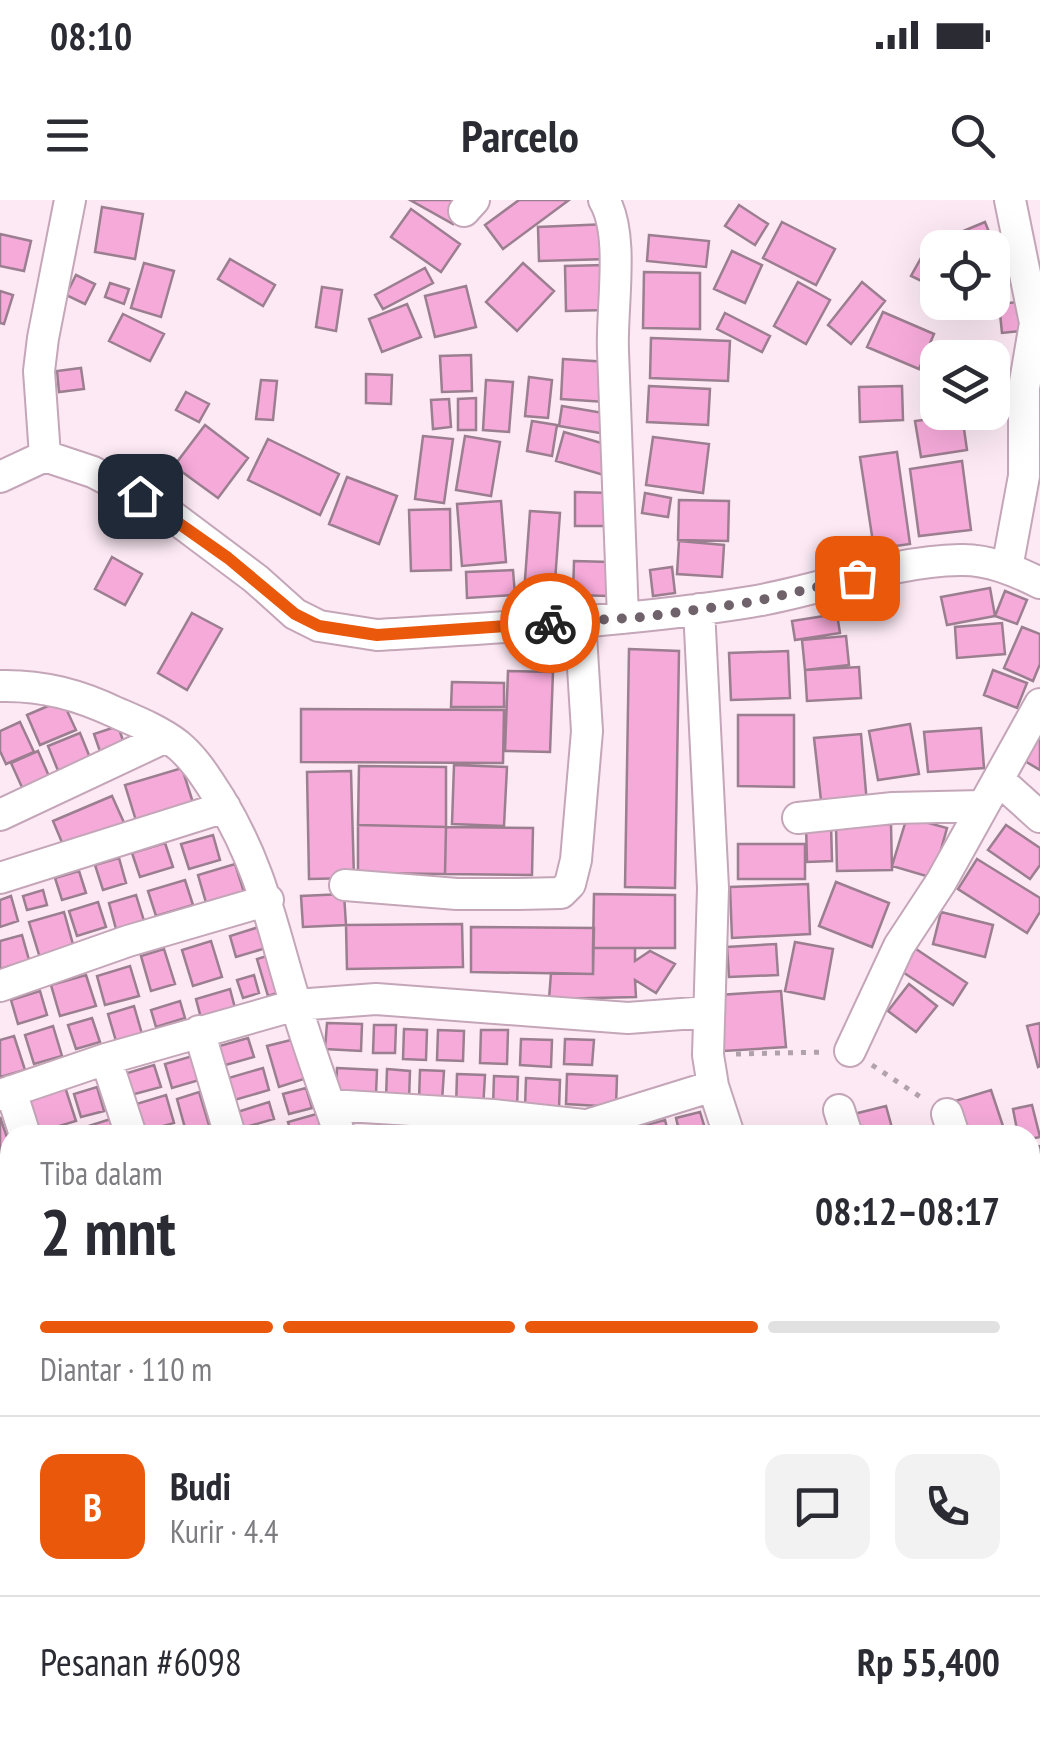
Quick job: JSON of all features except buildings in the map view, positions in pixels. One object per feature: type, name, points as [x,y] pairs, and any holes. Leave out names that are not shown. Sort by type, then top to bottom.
[{"type":"street","points":[[45,456],[41,354],[70,200]]},
{"type":"street","points":[[604,200],[615,232],[613,352],[623,618]]},
{"type":"street","points":[[1008,568],[1024,476],[1024,388],[1036,323],[1010,200]]},
{"type":"street","points":[[0,478],[45,456],[94,472],[160,507],[295,614],[319,626],[377,635],[496,629],[699,609],[752,602],[935,562],[964,560],[1008,568],[1040,583]]},
{"type":"street","points":[[699,609],[713,888],[708,1055],[726,1125]]},
{"type":"street","points":[[345,885],[457,894],[518,894],[560,892],[570,884],[576,860],[586,730],[580,620]]},
{"type":"street","points":[[0,686],[60,691],[105,707],[166,737],[199,765],[242,837],[268,900],[296,1005],[337,1125]]},
{"type":"street","points":[[850,1051],[899,946],[941,882],[1040,704]]},
{"type":"street","points":[[0,815],[166,737]]},
{"type":"street","points":[[999,780],[1040,817]]},
{"type":"street","points":[[798,818],[894,808],[982,806]]},
{"type":"street","points":[[0,878],[225,807]]},
{"type":"street","points":[[0,986],[128,941],[268,900]]},
{"type":"street","points":[[20,1125],[6,1093],[106,1059],[296,1005],[376,999],[628,1018],[708,1012]]},
{"type":"street","points":[[199,1031],[227,1125]]},
{"type":"street","points":[[106,1059],[127,1125]]},
{"type":"street","points":[[587,1125],[713,1086]]},
{"type":"street","points":[[330,1105],[494,1115],[576,1125]]},
{"type":"way so far","points":[[550,623],[644,617],[752,602],[857,578]]},
{"type":"route","points":[[140,496],[228,558],[295,614],[319,626],[377,635],[550,623]]}]
